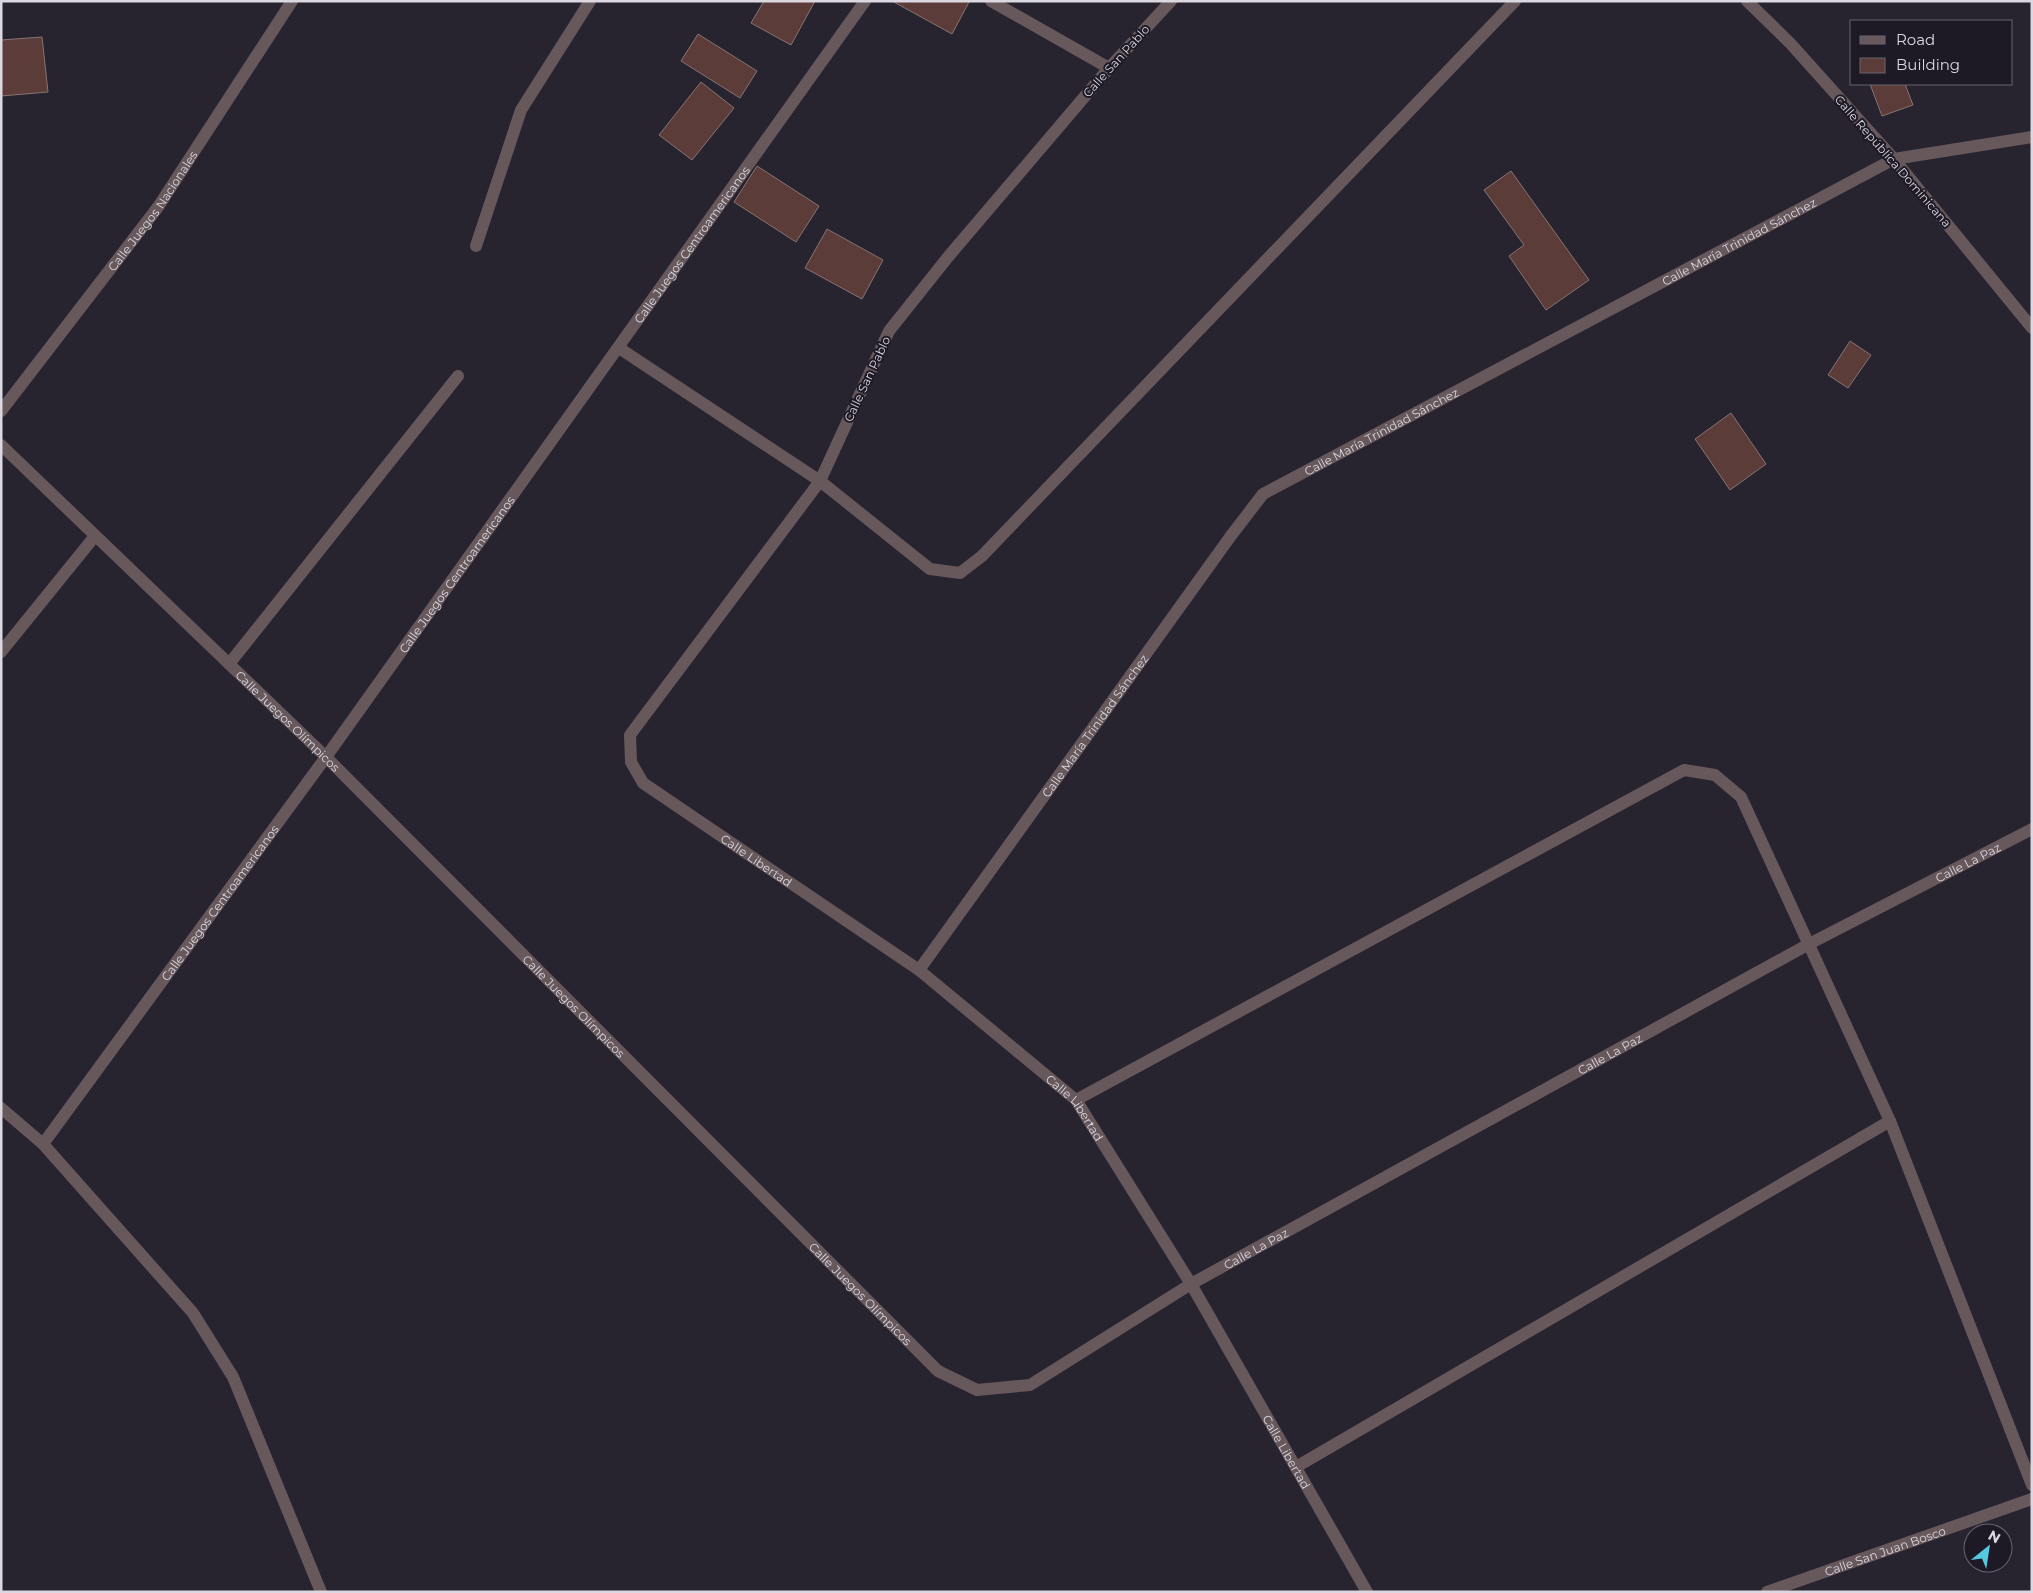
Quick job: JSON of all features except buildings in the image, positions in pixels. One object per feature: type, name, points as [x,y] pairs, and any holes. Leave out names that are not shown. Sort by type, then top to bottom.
[{"type":"street","name":"Calle Juegos Nacionales","points":[[1,411],[158,207],[292,1]]},
{"type":"street","points":[[476,246],[521,110],[590,1]]},
{"type":"street","name":"Calle Juegos Centroamericanos","points":[[42,1144],[326,757],[865,1]]},
{"type":"street","points":[[991,1],[1109,68]]},
{"type":"street","name":"Calle San Pablo","points":[[631,762],[630,735],[820,480],[890,331],[948,257],[1109,68],[1171,1]]},
{"type":"street","points":[[619,348],[820,480],[930,569],[960,573],[982,556],[1515,1]]},
{"type":"street","name":"Calle República Dominicana","points":[[1747,1],[1790,43],[1894,159],[2032,328]]},
{"type":"street","name":"Calle María Trinidad Sánchez","points":[[919,970],[1230,537],[1263,494],[1894,159],[2032,137]]},
{"type":"street","points":[[229,664],[458,376]]},
{"type":"street","name":"Calle Juegos Olímpicos","points":[[1,445],[326,757],[938,1371],[977,1390],[1030,1385],[1191,1284]]},
{"type":"street","points":[[1,652],[95,536]]},
{"type":"street","name":"Calle Libertad","points":[[631,762],[643,783],[919,970],[1076,1100],[1191,1284],[1367,1592]]},
{"type":"street","points":[[1076,1100],[1684,770],[1715,774],[1741,797],[1890,1121],[2032,1485]]},
{"type":"street","name":"Calle La Paz","points":[[1191,1284],[1809,944],[2032,829]]},
{"type":"street","points":[[1,1108],[42,1144],[193,1313],[233,1377],[321,1592]]},
{"type":"street","points":[[1296,1468],[1890,1121]]},
{"type":"street","name":"Calle San Juan Bosco","points":[[1767,1592],[2032,1499]]}]
